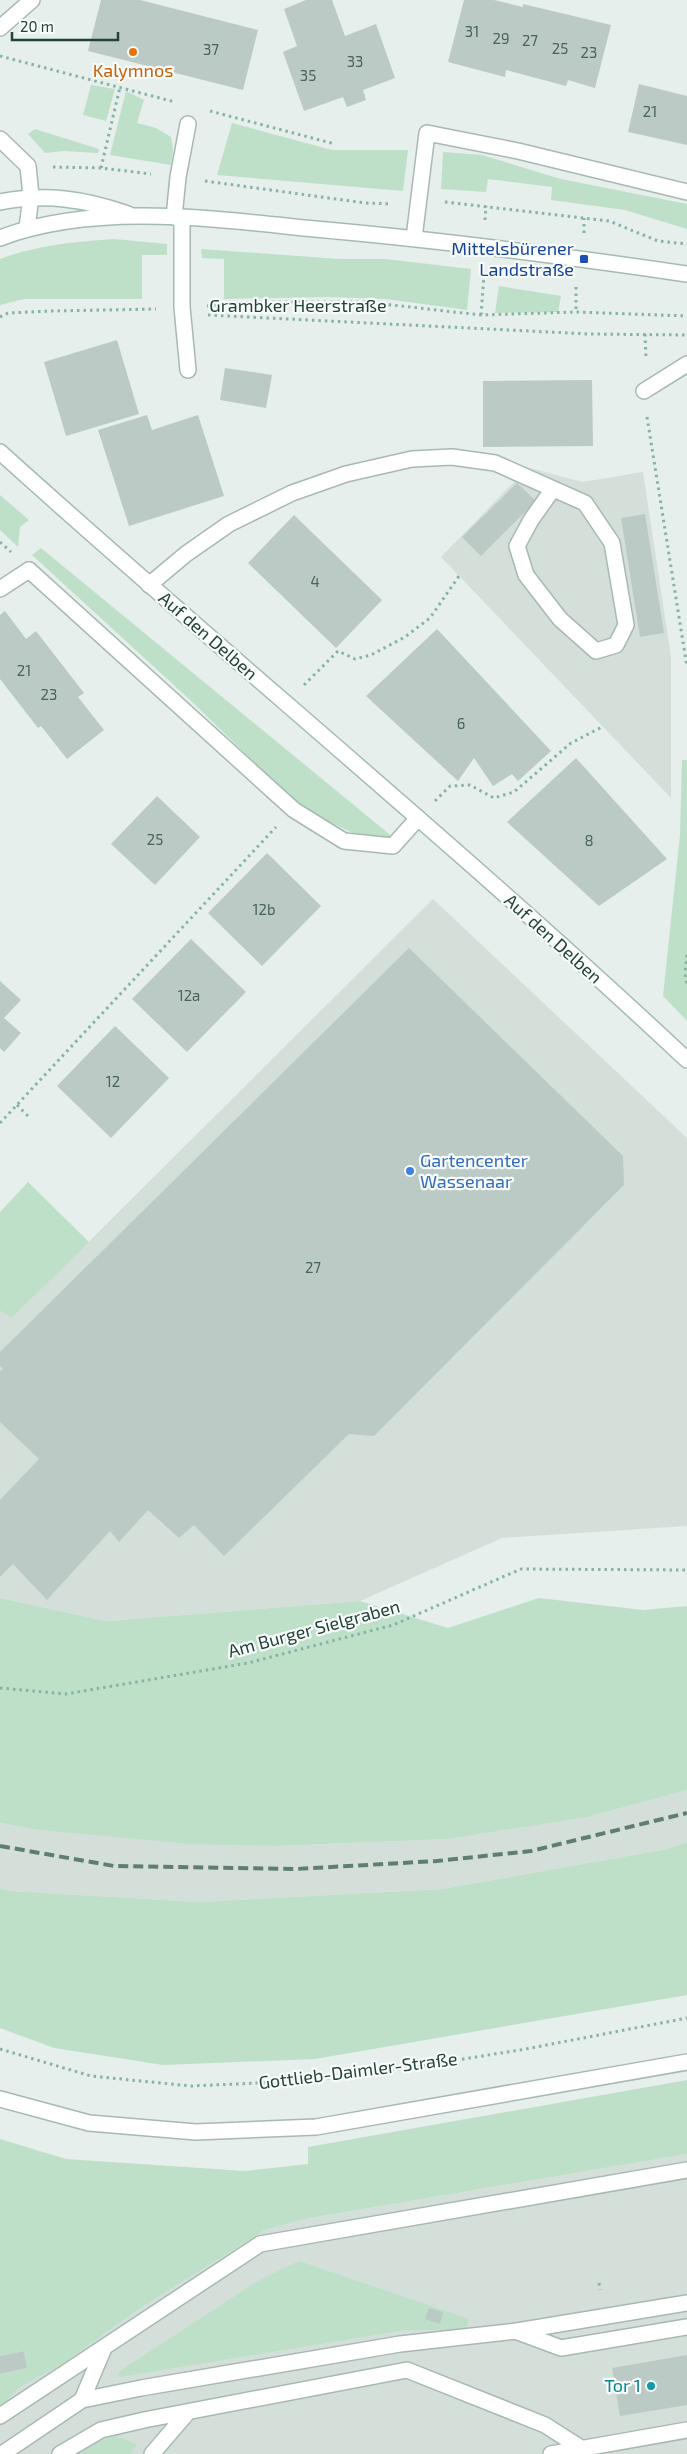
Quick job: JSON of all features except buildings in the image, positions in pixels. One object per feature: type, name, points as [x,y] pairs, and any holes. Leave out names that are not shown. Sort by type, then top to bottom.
[{"type":"street","points":[[0,28],[32,0]]},
{"type":"street","points":[[188,124],[178,177],[182,307],[188,370]]},
{"type":"street","points":[[414,238],[427,133],[518,151],[687,192]]},
{"type":"street","points":[[0,139],[28,166],[32,196],[27,228]]},
{"type":"street","points":[[0,202],[32,196],[93,202],[132,215]]},
{"type":"street","points":[[0,238],[27,228],[132,215],[233,221],[414,238],[534,252],[687,274]]},
{"type":"street","points":[[644,391],[687,364]]},
{"type":"street","name":"Auf den Delben","points":[[0,452],[149,585],[418,818],[687,1060]]},
{"type":"street","points":[[149,585],[186,554],[229,524],[292,493],[346,474],[412,459],[452,457],[495,463],[554,488],[585,503],[612,543],[626,624],[616,645],[596,651],[560,619],[526,575],[517,546],[530,520],[554,488]]},
{"type":"street","points":[[0,589],[29,570],[294,810],[344,842],[393,846],[418,818]]},
{"type":"street","points":[[0,2099],[89,2123],[196,2132],[316,2127],[687,2062]]},
{"type":"street","points":[[0,2416],[260,2244],[687,2170]]},
{"type":"street","points":[[2,2454],[82,2400],[141,2388],[400,2344],[516,2331],[687,2303]]},
{"type":"street","points":[[516,2331],[560,2348],[687,2327]]},
{"type":"street","points":[[82,2400],[104,2348]]},
{"type":"street","points":[[60,2454],[101,2430],[407,2370],[545,2425],[581,2448]]},
{"type":"street","points":[[152,2454],[188,2412]]},
{"type":"street","points":[[551,2454],[687,2430]]},
{"type":"path","points":[[0,56],[184,104]]},
{"type":"path","points":[[101,168],[120,87]]},
{"type":"path","points":[[202,109],[335,144]]},
{"type":"path","points":[[28,166],[101,168],[364,203],[418,205],[451,201],[609,221],[658,241],[687,244]]},
{"type":"path","points":[[484,222],[486,206]]},
{"type":"path","points":[[584,218],[584,233]]},
{"type":"path","points":[[481,315],[484,275]]},
{"type":"path","points":[[576,288],[576,312]]},
{"type":"path","name":"Grambker Heerstraße","points":[[0,317],[8,313],[182,307],[256,302],[365,302],[481,315],[576,312],[687,316]]},
{"type":"path","points":[[182,307],[210,316],[589,334],[687,335]]},
{"type":"path","points":[[645,334],[646,358]]},
{"type":"path","points":[[654,462],[687,667]]},
{"type":"path","points":[[286,703],[338,651],[355,659],[372,655],[405,637],[430,618],[459,576]]},
{"type":"path","points":[[418,818],[450,786],[470,785],[494,798],[514,792],[570,743],[602,727]]},
{"type":"path","points":[[0,1123],[262,840],[294,810]]},
{"type":"path","points":[[687,954],[685,973],[687,987]]},
{"type":"path","points":[[17,1105],[29,1117]]},
{"type":"path","name":"Am Burger Sielgraben","points":[[0,1688],[66,1694],[248,1663],[392,1625],[521,1569],[687,1570]]},
{"type":"path","name":"Gottlieb-Daimler-Straße","points":[[0,2049],[91,2076],[191,2086],[284,2082],[407,2068],[687,2018]]},
{"type":"shaded area","points":[[522,466],[583,482],[643,472],[671,657],[671,798],[441,557],[514,482]]},
{"type":"shaded area","points":[[433,899],[687,1138],[687,1526],[502,1538],[360,1601],[106,1621],[0,1598],[0,1311],[12,1318]]},
{"type":"shaded area","points":[[687,1790],[687,1842],[667,1849],[442,1889],[199,1902],[11,1891],[0,1888],[0,1823],[39,1830],[278,1846],[449,1839],[588,1817]]},
{"type":"shaded area","points":[[687,2154],[687,2454],[0,2454],[0,2407],[19,2388],[65,2362],[138,2310],[265,2230],[310,2218]]},
{"type":"green space","points":[[91,85],[115,89],[106,121],[83,115]]},
{"type":"green space","points":[[126,91],[144,100],[137,123],[156,128],[171,137],[173,150],[171,165],[110,155]]},
{"type":"green space","points":[[232,123],[332,150],[408,150],[403,191],[217,175]]},
{"type":"green space","points":[[35,129],[99,149],[98,153],[64,151],[45,153],[28,134]]},
{"type":"green space","points":[[443,152],[482,155],[561,179],[687,204],[687,229],[625,210],[551,200],[552,187],[488,179],[486,192],[441,189]]},
{"type":"green space","points":[[114,239],[167,244],[167,255],[142,255],[142,299],[24,299],[0,305],[0,259],[42,247]]},
{"type":"green space","points":[[201,249],[340,259],[385,259],[471,269],[467,310],[386,299],[326,297],[224,299],[224,259],[202,258]]},
{"type":"green space","points":[[499,286],[561,296],[558,312],[495,313]]},
{"type":"green space","points":[[0,495],[29,520],[20,527],[18,547],[0,530]]},
{"type":"green space","points":[[41,548],[394,838],[359,836],[326,820],[289,796],[189,699],[32,555]]},
{"type":"green space","points":[[682,760],[687,760],[687,1021],[663,996],[680,835]]},
{"type":"green space","points":[[28,1182],[89,1242],[12,1318],[0,1311],[0,1212]]},
{"type":"green space","points":[[0,1598],[106,1621],[360,1601],[448,1628],[539,1598],[643,1610],[687,1606],[687,1790],[588,1817],[449,1839],[278,1846],[191,1844],[39,1830],[0,1823]]},
{"type":"green space","points":[[687,1842],[687,1995],[315,2059],[163,2065],[54,2048],[0,2028],[0,1888],[11,1891],[199,1902],[442,1889],[667,1849]]},
{"type":"green space","points":[[687,2080],[687,2154],[310,2218],[265,2230],[138,2310],[65,2362],[19,2388],[0,2407],[0,2374],[27,2368],[24,2351],[0,2356],[0,2139],[66,2159],[245,2171],[308,2164],[308,2147]]},
{"type":"green space","points":[[299,2261],[469,2319],[466,2330],[405,2330],[120,2377],[118,2373],[123,2369],[256,2282]]},
{"type":"green space","points":[[116,2436],[137,2444],[131,2454],[77,2454],[94,2443]]},
{"type":"railway","points":[[0,1846],[114,1866],[296,1869],[437,1861],[531,1851],[687,1813]]},
{"type":"place","name":"Kalymnos","points":[[133,52]]},
{"type":"place","name":"Mittelsbürener Landstraße","points":[[584,259]]},
{"type":"place","name":"Gartencenter Wassenaar","points":[[410,1171]]},
{"type":"place","name":"Tor 1","points":[[651,2386]]}]
